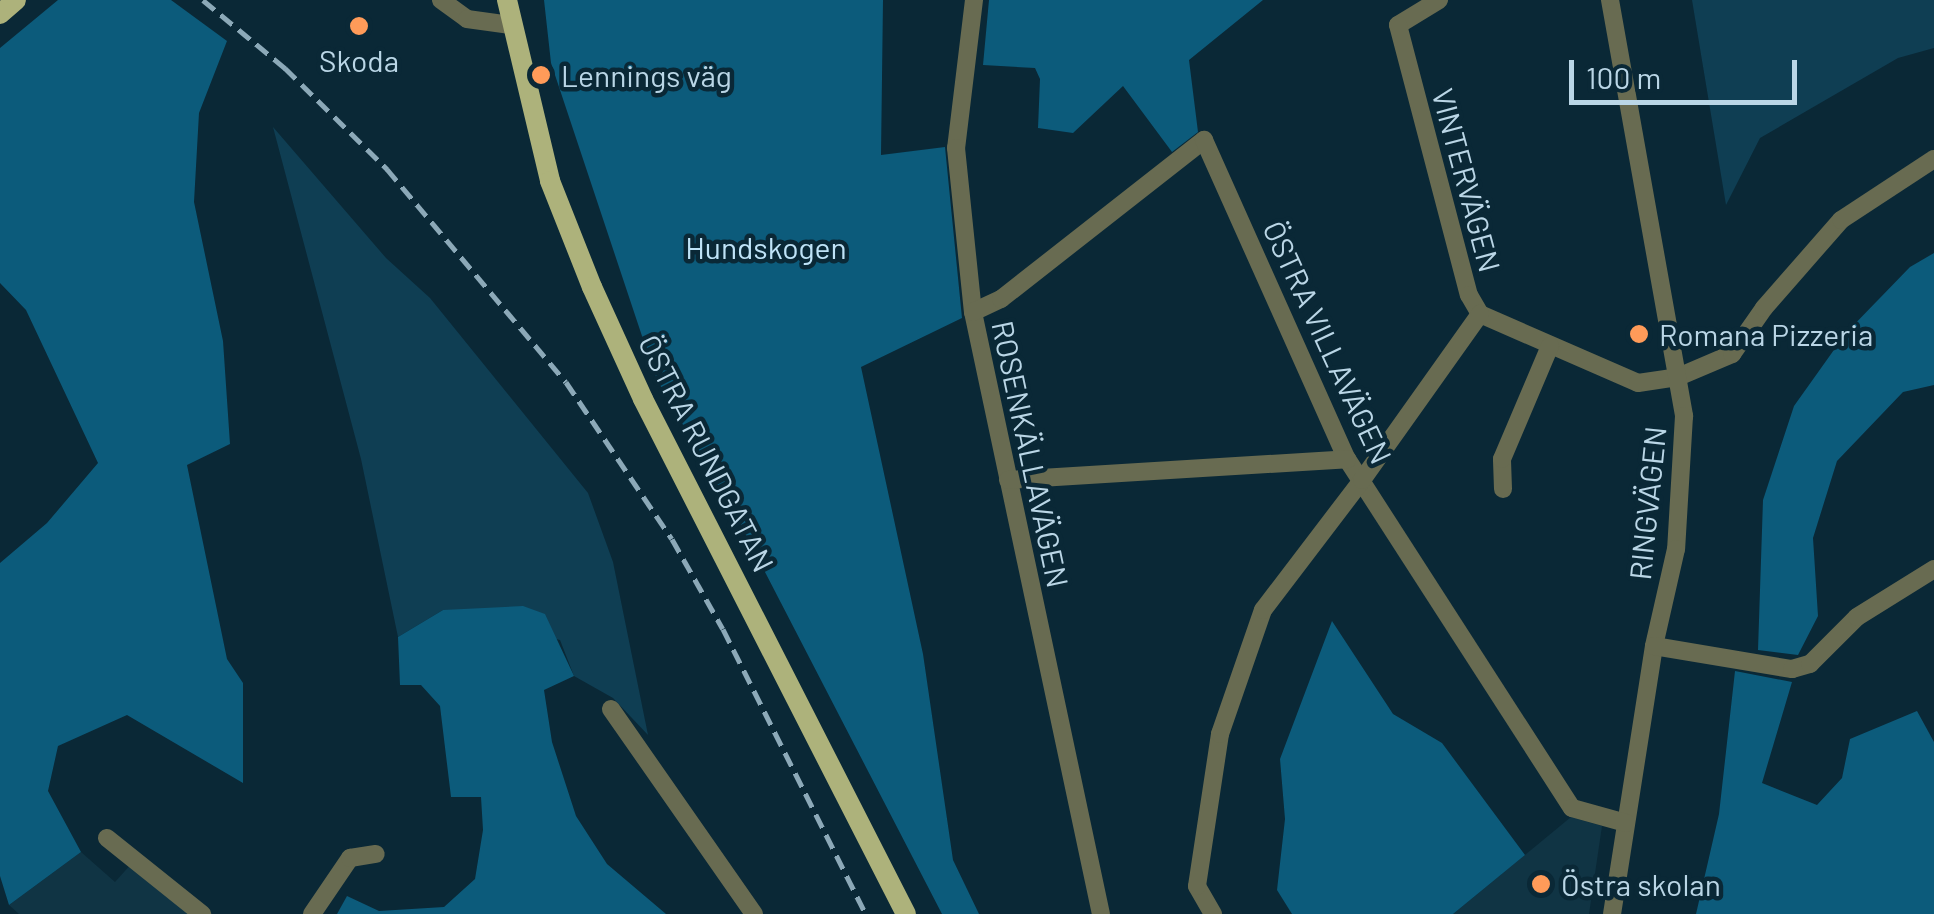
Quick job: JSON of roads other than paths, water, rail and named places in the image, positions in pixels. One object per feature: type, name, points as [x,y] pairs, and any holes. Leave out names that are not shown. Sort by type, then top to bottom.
[{"type":"main road","points":[[0,14],[16,0]]},
{"type":"main road","name":"ÖSTRA RUNDGATAN","points":[[507,0],[550,182],[592,288],[642,399],[906,914]]},
{"type":"street","points":[[441,0],[467,19],[511,25]]},
{"type":"street","name":"ROSENKÄLLAVÄGEN","points":[[974,0],[956,148],[973,312],[1101,914]]},
{"type":"street","name":"VINTERVÄGEN","points":[[1439,0],[1398,25],[1469,296],[1480,314],[1638,383],[1678,377]]},
{"type":"street","name":"RINGVÄGEN","points":[[1610,0],[1684,416],[1676,549],[1654,646],[1612,914]]},
{"type":"street","name":"ÖSTRA VILLAVÄGEN","points":[[973,312],[1000,299],[1204,140],[1347,459],[1572,808],[1626,823]]},
{"type":"street","points":[[1678,377],[1732,354],[1764,308],[1841,220],[1934,159]]},
{"type":"street","points":[[1213,914],[1197,886],[1220,734],[1262,610],[1362,480],[1480,314]]},
{"type":"street","points":[[1502,489],[1502,459],[1550,346]]},
{"type":"street","points":[[1008,480],[1347,459]]},
{"type":"street","points":[[1654,646],[1792,669],[1810,664],[1856,617],[1934,570]]},
{"type":"street","points":[[612,709],[754,914]]},
{"type":"street","points":[[108,838],[202,914]]},
{"type":"street","points":[[312,914],[350,858],[376,854]]},
{"type":"railway","points":[[203,0],[285,68],[387,169],[566,382],[672,539],[723,629],[866,914]]},
{"type":"place","name":"Skoda","points":[[359,26]]},
{"type":"place","name":"Lennings väg","points":[[541,75]]},
{"type":"place","name":"Romana Pizzeria","points":[[1639,334]]},
{"type":"place","name":"Östra skolan","points":[[1541,884]]},
{"type":"park label","name":"Hundskogen","points":[[766,247]]}]
